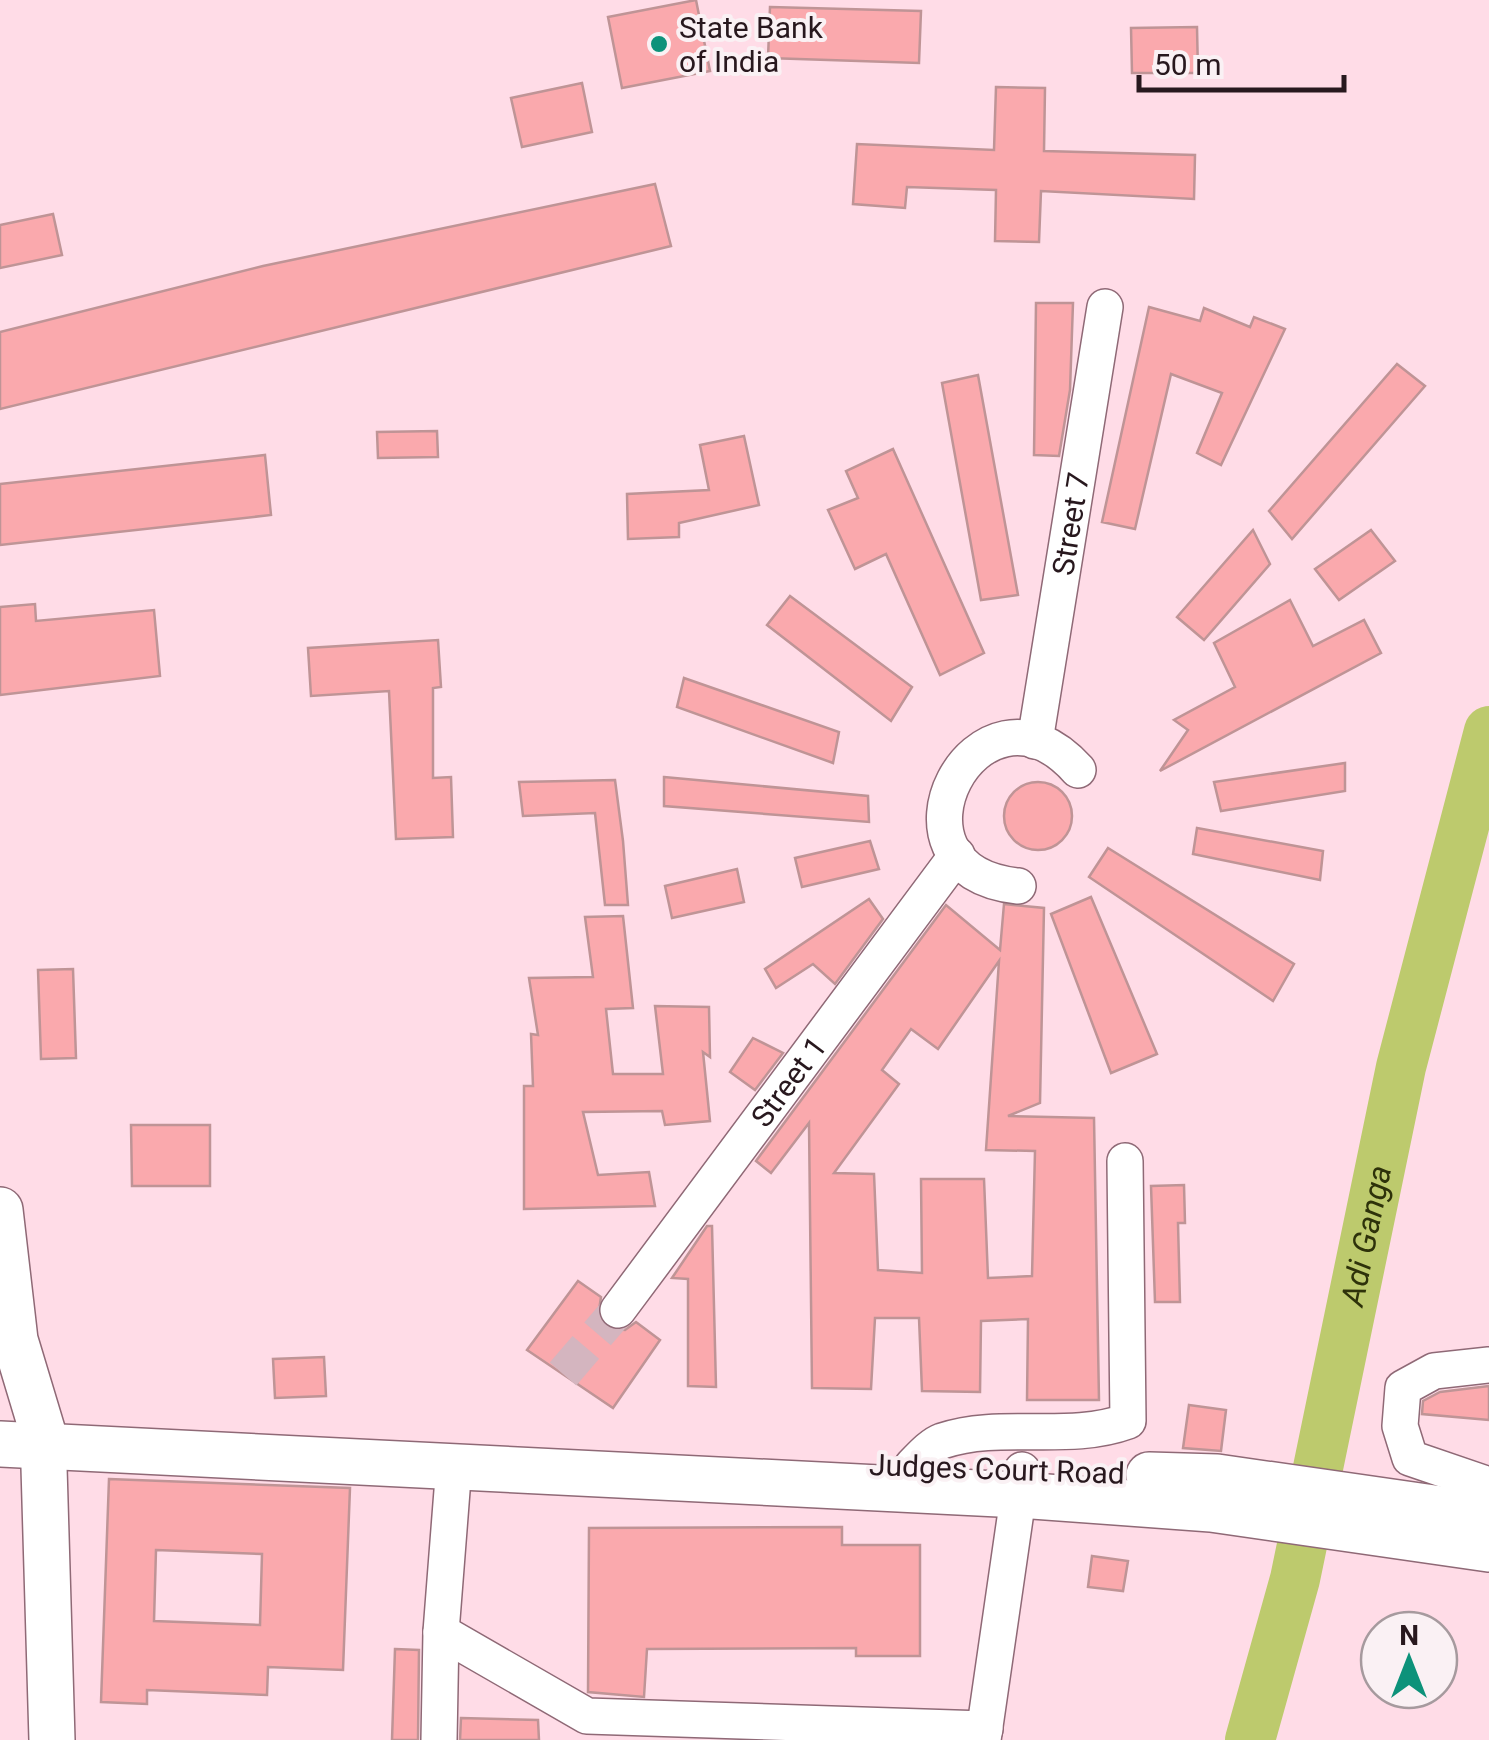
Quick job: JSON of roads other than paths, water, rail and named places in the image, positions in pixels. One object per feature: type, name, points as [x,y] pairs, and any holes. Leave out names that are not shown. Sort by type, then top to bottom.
[{"type":"main road","points":[[0,1210],[29,1436],[52,1721]]},
{"type":"main road","name":"Judges Court Road","points":[[29,1436],[912,1466],[1009,1487],[1214,1493],[1489,1516]]},
{"type":"main road","points":[[0,1444],[29,1436],[454,1465],[1009,1487]]},
{"type":"main road","name":"Judges Court Road","points":[[1214,1493],[1489,1549]]},
{"type":"street","name":"Street 7","points":[[1035,740],[1105,308]]},
{"type":"street","points":[[1018,886],[984,878],[957,855],[944,822],[948,786],[968,758],[999,740],[1035,740],[1052,746],[1078,770]]},
{"type":"street","name":"Street 1","points":[[618,1310],[957,855]]},
{"type":"street","points":[[912,1466],[938,1442],[993,1432],[1100,1431],[1128,1421],[1125,1161]]},
{"type":"street","points":[[1489,1366],[1434,1371],[1403,1388],[1400,1426],[1410,1458],[1489,1485]]},
{"type":"street","points":[[438,1740],[441,1632],[454,1465]]},
{"type":"street","points":[[441,1632],[586,1716],[984,1735],[1009,1487]]},
{"type":"waterway","name":"Adi Ganga","points":[[1250,1740],[1295,1579],[1401,1067],[1489,731]]},
{"type":"tunnel","points":[[563,1374],[618,1310]]},
{"type":"place","name":"State Bank of India","points":[[659,44]]}]
